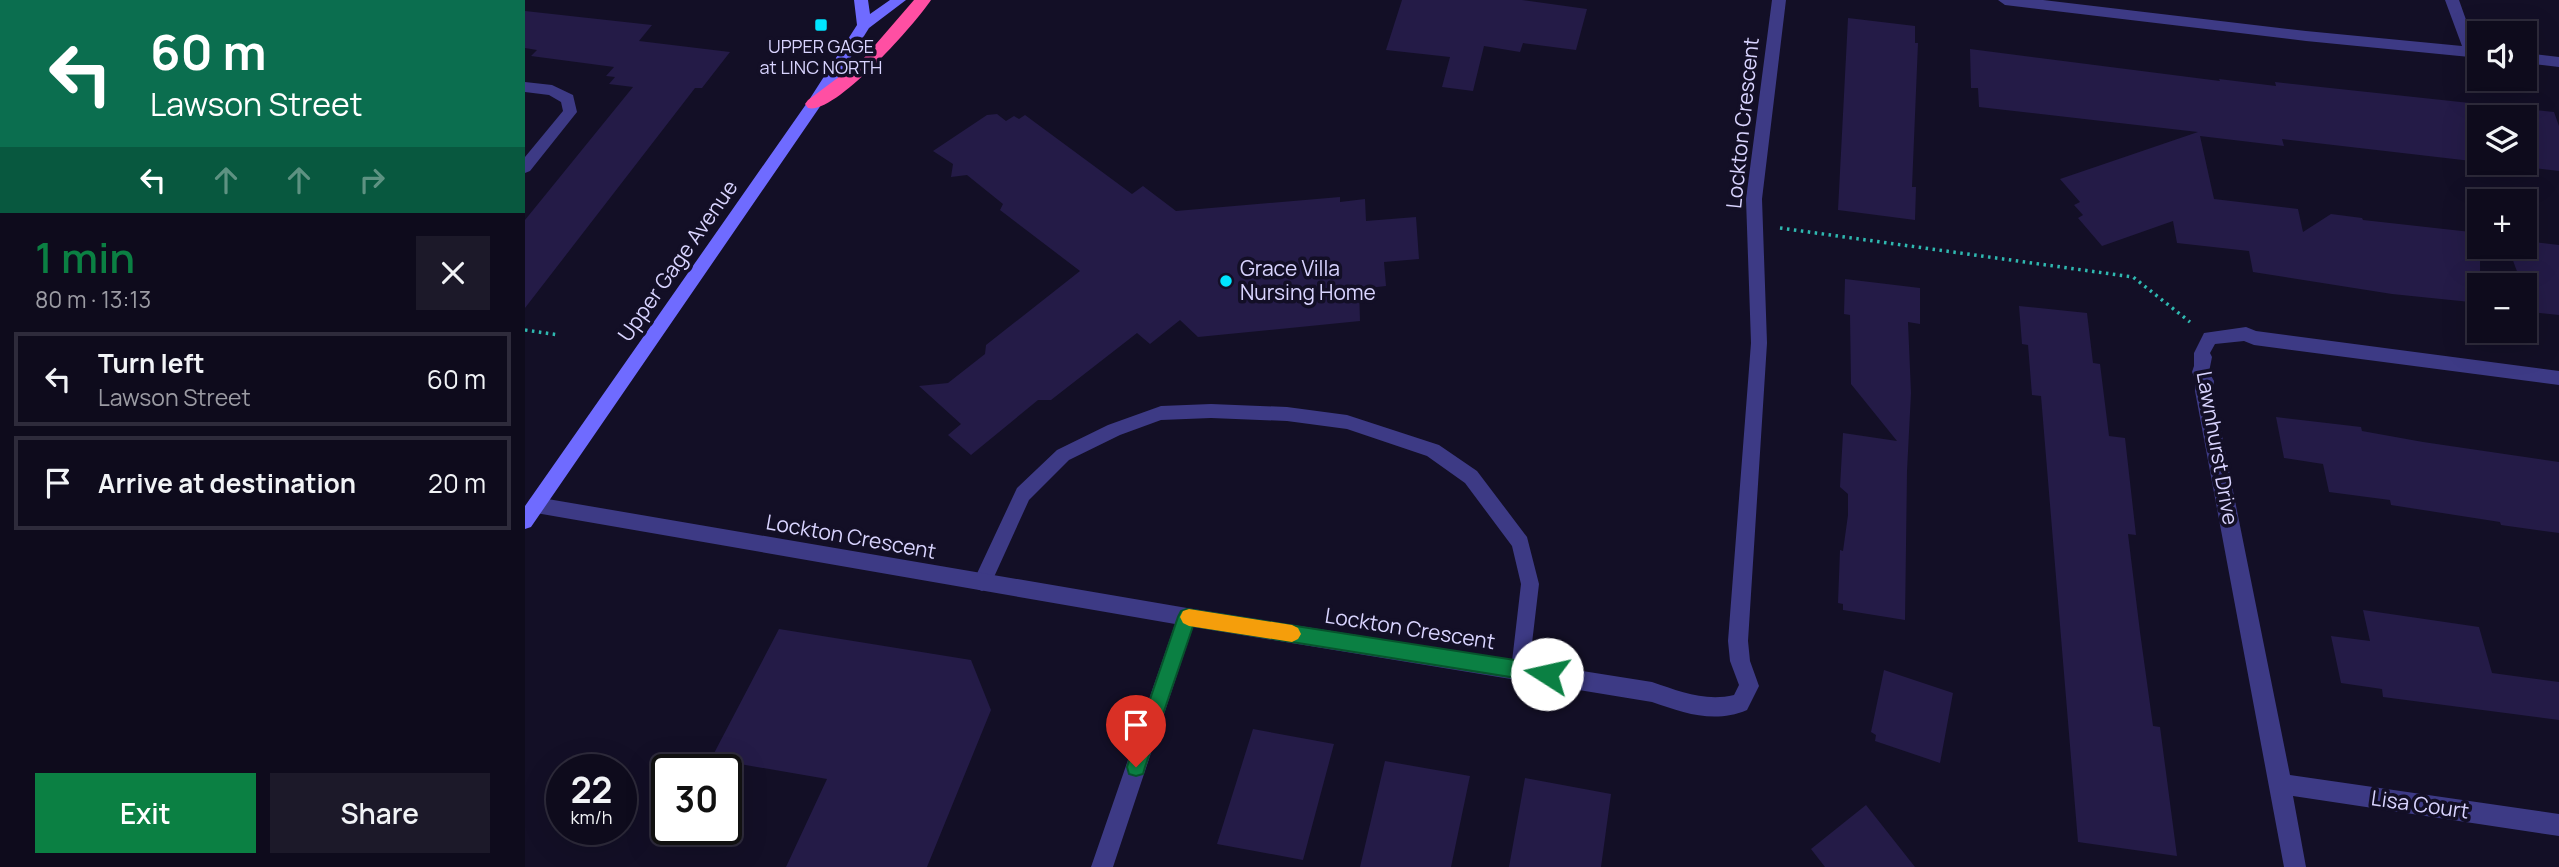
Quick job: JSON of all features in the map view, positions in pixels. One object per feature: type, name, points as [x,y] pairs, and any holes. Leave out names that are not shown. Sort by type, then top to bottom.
[{"type":"highway","points":[[814,104],[869,63],[923,0]]},
{"type":"main road","points":[[861,0],[864,24]]},
{"type":"main road","name":"Upper Gage Avenue","points":[[530,513],[814,104],[864,24],[899,0]]},
{"type":"street","name":"Lockton Crescent","points":[[530,513],[982,582],[1521,670],[1652,692],[1696,707],[1721,710],[1740,703],[1749,686],[1740,661],[1738,641],[1759,344],[1754,199],[1779,0]]},
{"type":"street","points":[[2005,0],[2467,51]]},
{"type":"street","points":[[2147,0],[2149,17]]},
{"type":"street","points":[[2452,0],[2467,32]]},
{"type":"street","points":[[2537,59],[2559,62]]},
{"type":"street","points":[[525,87],[561,93],[568,99],[570,112],[525,167]]},
{"type":"street","points":[[2210,338],[2246,334],[2253,338],[2559,378]]},
{"type":"street","name":"Lawnhurst Drive","points":[[2210,338],[2202,353],[2203,367],[2200,372],[2205,381],[2204,391],[2281,784],[2294,867]]},
{"type":"street","points":[[982,582],[1023,494],[1063,455],[1114,430],[1161,413],[1211,411],[1287,414],[1347,422],[1433,450],[1471,477],[1520,543],[1530,584],[1521,670]]},
{"type":"street","points":[[1102,867],[1187,617]]},
{"type":"street","name":"Lisa Court","points":[[2281,784],[2559,825]]},
{"type":"path","points":[[1755,225],[2133,277],[2210,338]]},
{"type":"path","points":[[525,330],[559,335]]},
{"type":"building","points":[[1402,0],[1522,0],[1587,9],[1576,50],[1523,43],[1520,52],[1484,46],[1473,91],[1442,87],[1450,57],[1386,50]]},
{"type":"building","points":[[525,11],[652,25],[639,41],[730,52],[702,88],[695,88],[525,308],[525,220],[633,87],[609,84],[615,77],[606,76],[614,67],[531,56],[537,50],[525,48]]},
{"type":"building","points":[[1848,18],[1915,26],[1915,43],[1918,43],[1912,187],[1916,187],[1915,220],[1838,210]]},
{"type":"building","points":[[1970,49],[2220,81],[2219,79],[2276,86],[2275,82],[2489,105],[2467,105],[2467,160],[2282,139],[2284,146],[2200,136],[2214,199],[2298,209],[2303,232],[2331,214],[2467,232],[2467,259],[2480,259],[2480,273],[2467,273],[2467,302],[2392,294],[2253,272],[2249,251],[2177,243],[2173,221],[2102,246],[2078,218],[2083,215],[2074,205],[2080,202],[2060,179],[2198,132],[1979,107],[1978,88],[1971,88]]},
{"type":"building","points":[[2537,110],[2554,112],[2559,126],[2559,171],[2537,168]]},
{"type":"building","name":"Grace Villa Nursing Home","points":[[997,114],[1006,121],[1014,116],[1019,119],[1025,115],[1132,194],[1143,186],[1176,211],[1340,197],[1340,202],[1365,199],[1366,221],[1416,217],[1419,259],[1384,262],[1386,286],[1359,289],[1360,321],[1198,337],[1180,320],[1150,344],[1137,333],[1051,400],[1038,400],[971,455],[948,435],[961,424],[919,386],[948,383],[985,354],[986,345],[1080,271],[1000,210],[1003,204],[967,175],[951,177],[953,164],[933,151],[987,115]]},
{"type":"building","points":[[2537,242],[2559,245],[2559,315],[2537,313],[2537,273],[2518,273],[2512,259],[2537,259]]},
{"type":"building","points":[[1845,279],[1920,288],[1920,324],[1908,322],[1911,393],[1905,620],[1843,610],[1843,604],[1838,603],[1840,550],[1843,551],[1848,515],[1848,494],[1840,487],[1843,433],[1897,441],[1851,384],[1850,315],[1844,314]]},
{"type":"building","points":[[2019,306],[2087,313],[2093,363],[2100,364],[2109,436],[2125,438],[2136,535],[2128,534],[2140,632],[2153,726],[2160,727],[2177,856],[2078,842],[2041,396],[2032,395],[2028,345],[2022,344]]},
{"type":"building","points":[[2276,417],[2361,427],[2362,431],[2423,442],[2559,462],[2559,533],[2391,505],[2390,500],[2329,492],[2323,464],[2284,458]]},
{"type":"building","points":[[2363,610],[2479,627],[2492,673],[2559,682],[2559,720],[2383,697],[2382,689],[2341,683],[2331,636],[2370,641]]},
{"type":"building","points":[[779,629],[971,660],[991,710],[927,867],[786,867],[827,779],[742,764],[742,754],[714,754]]},
{"type":"building","points":[[1884,670],[1953,693],[1940,763],[1875,741],[1876,735],[1871,732]]},
{"type":"building","points":[[1253,729],[1334,744],[1303,860],[1217,844]]},
{"type":"building","points":[[1385,761],[1470,776],[1451,867],[1360,867]]},
{"type":"building","points":[[1525,778],[1611,794],[1601,867],[1509,867]]},
{"type":"building","points":[[1866,805],[1915,867],[1825,867],[1811,849]]},
{"type":"slow traffic","points":[[1189,617],[1292,634]]},
{"type":"place","name":"UPPER GAGE at LINC NORTH","points":[[821,25]]},
{"type":"place","name":"Grace Villa Nursing Home","points":[[1226,281]]},
{"type":"route","points":[[1136,767],[1187,617],[1547,674]]}]
